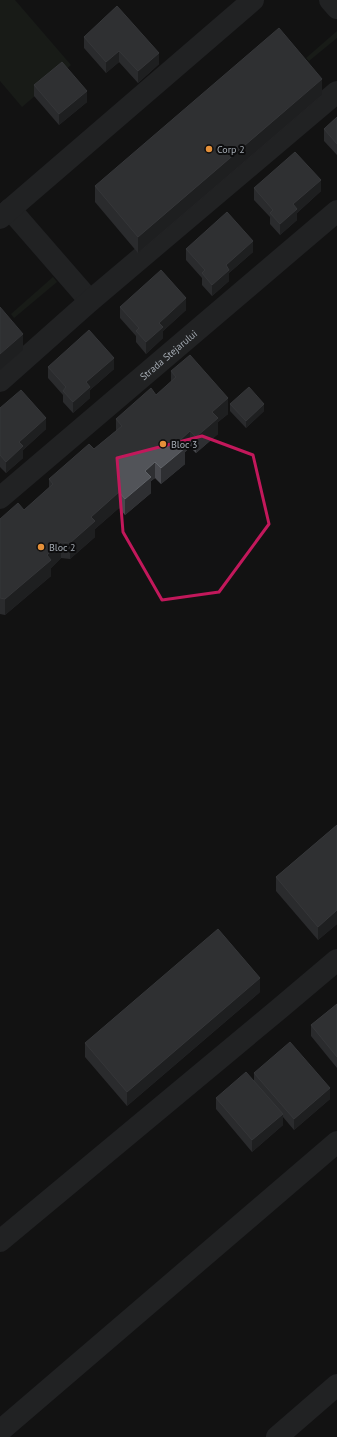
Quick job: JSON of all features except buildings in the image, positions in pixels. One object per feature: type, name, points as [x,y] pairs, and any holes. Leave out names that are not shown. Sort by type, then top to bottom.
[{"type":"street","points":[[90,301],[5,214],[253,0]]},
{"type":"street","points":[[330,0],[337,8]]},
{"type":"street","points":[[0,381],[90,301],[337,92]]},
{"type":"street","name":"Strada Stejarului","points":[[0,498],[337,211]]},
{"type":"street","points":[[0,1241],[267,1020],[337,960]]},
{"type":"street","points":[[0,1431],[337,1142]]},
{"type":"street","points":[[277,1437],[337,1385]]},
{"type":"highlighted area","points":[[202,436],[253,455],[269,524],[219,592],[162,600],[123,532],[117,458]]},
{"type":"shaded area","points":[[0,0],[15,0],[71,65],[22,107],[0,81]]},
{"type":"shaded area","points":[[337,31],[337,38],[309,61],[306,58]]},
{"type":"shaded area","points":[[53,277],[57,282],[14,318],[11,314]]},
{"type":"place","name":"Corp 2","points":[[209,149]]},
{"type":"place","name":"Bloc 3","points":[[163,444]]},
{"type":"place","name":"Bloc 2","points":[[41,547]]}]
